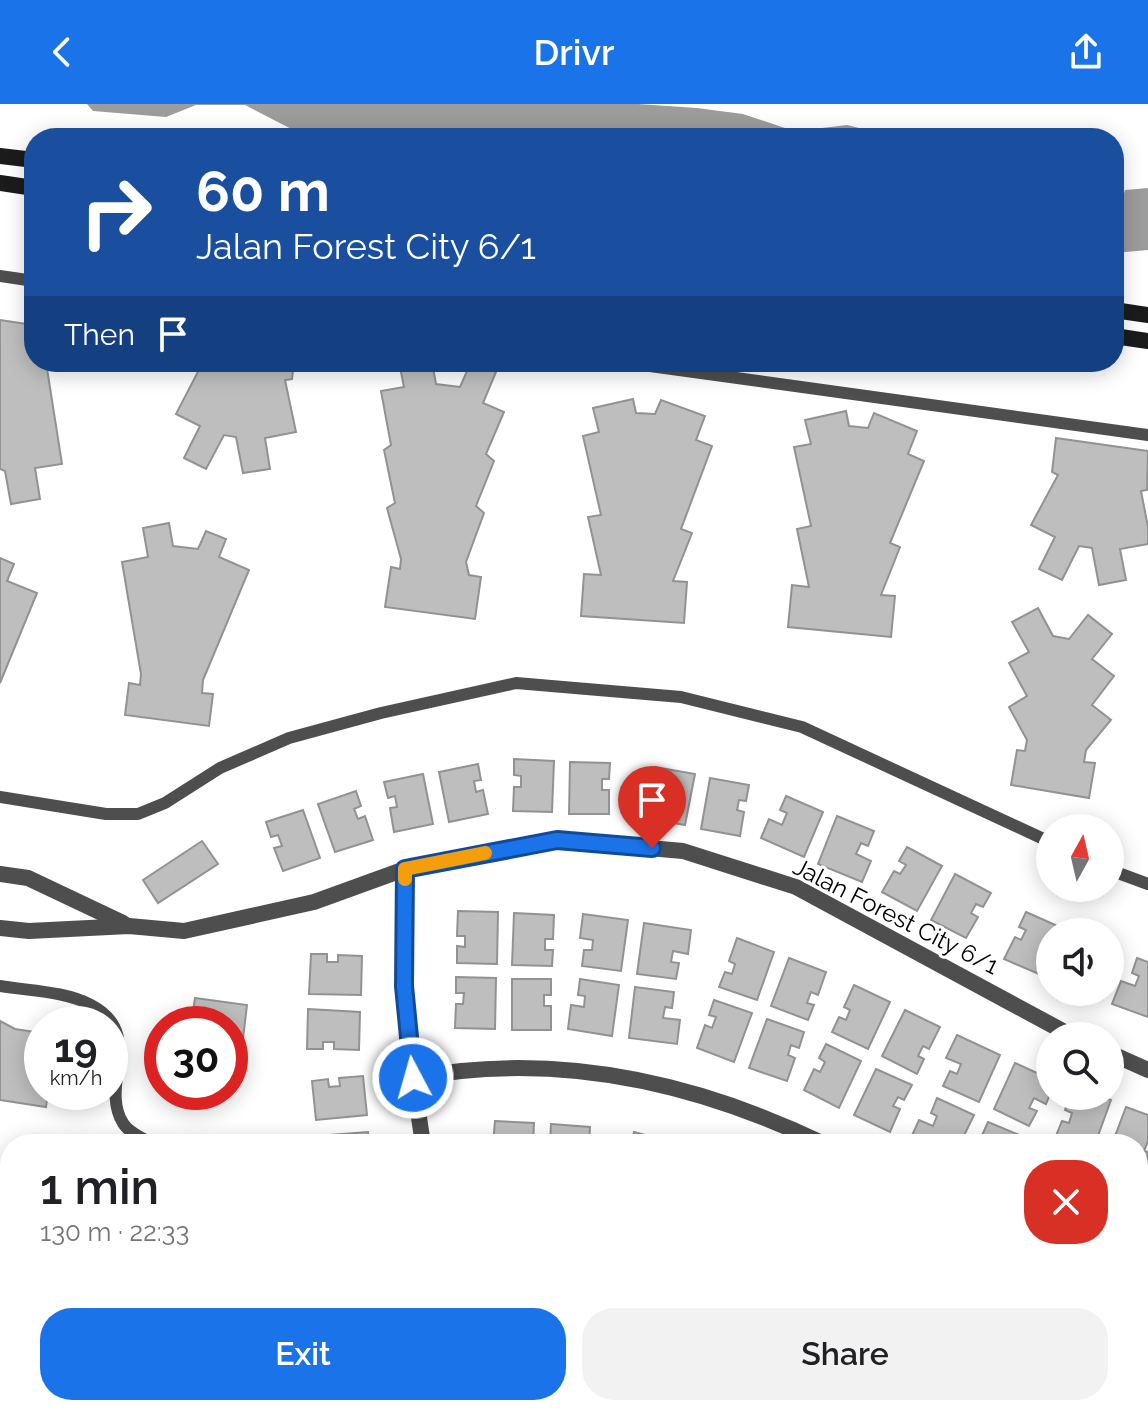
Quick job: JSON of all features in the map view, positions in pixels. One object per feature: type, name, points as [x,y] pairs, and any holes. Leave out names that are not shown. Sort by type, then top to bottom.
[{"type":"street","points":[[0,156],[24,159]]},
{"type":"street","points":[[0,183],[24,187]]},
{"type":"street","points":[[1124,311],[1148,315]]},
{"type":"street","points":[[1124,337],[1148,341]]},
{"type":"street","name":"Jalan Forest City 6/1","points":[[0,928],[29,931],[129,926],[184,931],[314,902],[405,869],[557,840],[683,851],[796,887],[1046,1022]]},
{"type":"street","points":[[405,869],[404,986],[421,1134]]},
{"type":"street","name":"Jalan Forest City 6/1","points":[[0,874],[28,878],[129,926]]},
{"type":"street","points":[[1124,1059],[1148,1070]]},
{"type":"street","points":[[413,1078],[454,1070],[527,1067],[611,1074],[677,1087],[722,1101],[800,1134]]},
{"type":"lane","points":[[0,276],[24,280]]},
{"type":"lane","points":[[693,372],[1148,435]]},
{"type":"lane","points":[[0,797],[106,814],[138,814],[165,803],[220,768],[289,738],[381,713],[516,683],[681,697],[802,727],[1036,836]]},
{"type":"lane","points":[[1124,875],[1148,884]]},
{"type":"lane","points":[[0,986],[67,997],[92,1006],[114,1024],[120,1047],[115,1107],[124,1126],[137,1134]]},
{"type":"shaded area","points":[[87,104],[638,104],[743,114],[785,128],[290,128],[245,105],[196,105],[166,117],[93,111]]},
{"type":"shaded area","points":[[847,125],[859,128],[822,128]]},
{"type":"shaded area","points":[[1148,188],[1148,250],[1124,252],[1125,190]]},
{"type":"building","points":[[0,320],[24,324],[24,372],[48,372],[62,464],[35,468],[40,499],[11,504],[5,471],[0,469]]},
{"type":"building","points":[[198,372],[293,372],[292,379],[285,380],[296,432],[265,438],[270,469],[243,473],[236,437],[224,435],[206,469],[184,458],[200,426],[176,414]]},
{"type":"building","points":[[401,372],[434,372],[436,384],[460,387],[467,372],[496,372],[483,403],[504,412],[486,454],[494,461],[476,506],[484,513],[466,562],[469,575],[481,577],[475,619],[385,607],[391,567],[400,569],[401,559],[387,508],[395,503],[384,450],[391,445],[381,391],[404,387]]},
{"type":"building","points":[[633,399],[636,413],[655,414],[661,400],[705,416],[696,440],[712,446],[681,529],[692,533],[673,581],[687,582],[684,623],[581,616],[584,574],[601,575],[588,517],[601,515],[583,436],[599,432],[593,408]]},
{"type":"building","points":[[846,411],[849,426],[868,428],[874,413],[917,431],[908,454],[924,461],[890,543],[900,547],[881,595],[895,596],[891,637],[788,627],[792,585],[809,587],[797,529],[811,526],[794,447],[811,444],[805,420]]},
{"type":"building","points":[[1056,438],[1148,451],[1147,490],[1141,491],[1148,544],[1120,549],[1126,580],[1099,585],[1092,548],[1079,546],[1062,580],[1039,569],[1055,537],[1031,525],[1058,475],[1052,472]]},
{"type":"building","points":[[169,523],[173,546],[198,549],[206,531],[226,539],[219,557],[249,570],[203,680],[202,693],[213,694],[209,726],[125,715],[129,683],[140,685],[141,674],[122,562],[148,557],[143,528]]},
{"type":"building","points":[[0,558],[14,564],[7,581],[37,593],[0,683]]},
{"type":"building","points":[[1038,608],[1053,636],[1069,639],[1088,615],[1112,634],[1092,659],[1114,676],[1092,705],[1111,720],[1086,750],[1084,762],[1095,763],[1089,798],[1011,785],[1017,750],[1025,751],[1027,740],[1009,707],[1027,696],[1009,663],[1029,652],[1012,622]]},
{"type":"building","points":[[514,759],[554,761],[552,812],[513,811],[514,787],[521,787],[521,776],[514,775]]},
{"type":"building","points":[[570,762],[610,763],[609,779],[602,779],[602,790],[609,790],[609,814],[569,814]]},
{"type":"building","points":[[478,764],[481,780],[474,781],[476,792],[483,790],[488,814],[449,822],[439,772]]},
{"type":"building","points":[[655,767],[695,774],[685,825],[646,818],[650,793],[658,795],[660,784],[653,783]]},
{"type":"building","points":[[423,774],[433,824],[394,832],[390,808],[397,807],[395,796],[388,798],[384,782]]},
{"type":"building","points":[[710,778],[749,785],[746,801],[739,800],[737,810],[744,812],[740,836],[701,829]]},
{"type":"building","points":[[356,791],[361,806],[354,809],[358,819],[365,816],[373,840],[335,852],[318,804]]},
{"type":"building","points":[[786,796],[823,812],[804,857],[761,838],[769,819],[782,825],[787,813],[780,810]]},
{"type":"building","points":[[303,810],[320,858],[283,871],[274,848],[282,846],[278,835],[271,837],[266,822]]},
{"type":"building","points":[[837,816],[874,831],[868,846],[861,843],[856,854],[871,861],[862,882],[818,864]]},
{"type":"building","points":[[202,841],[218,864],[158,903],[143,880]]},
{"type":"building","points":[[907,847],[942,866],[917,911],[882,892],[894,871],[900,874],[906,865],[899,861]]},
{"type":"building","points":[[955,874],[991,893],[983,907],[976,904],[971,913],[978,917],[966,938],[931,920]]},
{"type":"building","points":[[458,911],[498,912],[497,964],[457,963],[457,946],[465,947],[465,936],[457,936]]},
{"type":"building","points":[[1026,912],[1040,918],[1036,918],[1036,973],[1004,959],[1015,937],[1021,940],[1026,930],[1019,927]]},
{"type":"building","points":[[514,913],[554,915],[553,939],[545,939],[545,950],[553,950],[552,966],[512,965]]},
{"type":"building","points":[[583,914],[628,920],[621,971],[582,966],[584,950],[592,950],[593,940],[580,938]]},
{"type":"building","points":[[644,923],[691,930],[688,954],[673,951],[671,962],[679,963],[676,979],[637,974]]},
{"type":"building","points":[[737,938],[774,952],[757,1000],[719,987],[725,972],[732,974],[735,964],[729,961]]},
{"type":"building","points":[[311,954],[327,954],[327,962],[338,962],[338,955],[362,956],[361,995],[309,994]]},
{"type":"building","points":[[789,958],[826,972],[818,995],[811,992],[807,1003],[814,1005],[808,1020],[771,1006]]},
{"type":"building","points":[[1137,958],[1148,962],[1148,1017],[1118,1006],[1124,1006],[1124,982],[1135,986],[1139,976],[1132,973]]},
{"type":"building","points":[[456,977],[496,978],[495,1029],[455,1028],[456,1004],[463,1004],[464,993],[456,993]]},
{"type":"building","points":[[512,979],[551,979],[551,995],[544,995],[544,1006],[551,1006],[551,1030],[512,1030]]},
{"type":"building","points":[[580,979],[619,985],[612,1036],[568,1029],[571,1005],[584,1007],[585,996],[578,995]]},
{"type":"building","points":[[854,985],[890,1002],[868,1049],[832,1032],[839,1017],[846,1020],[850,1010],[844,1007]]},
{"type":"building","points":[[635,987],[674,992],[672,1008],[665,1007],[663,1018],[680,1020],[677,1044],[629,1038]]},
{"type":"building","points":[[195,998],[247,1005],[247,1006],[194,1006]]},
{"type":"building","points":[[714,1000],[752,1013],[734,1062],[697,1048],[705,1025],[712,1028],[716,1017],[709,1015]]},
{"type":"building","points":[[308,1009],[360,1012],[359,1050],[334,1049],[334,1042],[323,1042],[323,1049],[307,1049]]},
{"type":"building","points":[[905,1010],[940,1027],[929,1049],[923,1046],[918,1056],[924,1059],[917,1074],[882,1056]]},
{"type":"building","points":[[767,1019],[804,1032],[799,1048],[791,1045],[788,1055],[795,1058],[787,1081],[749,1068]]},
{"type":"building","points":[[0,1021],[24,1030],[24,1104],[0,1100]]},
{"type":"building","points":[[957,1035],[1000,1055],[979,1102],[943,1086],[950,1071],[957,1074],[961,1064],[946,1058]]},
{"type":"building","points":[[826,1044],[861,1061],[839,1108],[804,1090],[814,1069],[820,1072],[825,1062],[819,1058]]},
{"type":"building","points":[[1015,1063],[1036,1073],[1036,1099],[1029,1108],[1037,1111],[1029,1126],[994,1109]]},
{"type":"building","points":[[876,1069],[912,1085],[904,1100],[898,1097],[893,1106],[900,1109],[890,1132],[854,1115]]},
{"type":"building","points":[[363,1076],[367,1115],[316,1120],[312,1081],[328,1079],[329,1087],[340,1086],[339,1078]]},
{"type":"building","points":[[937,1098],[974,1115],[965,1134],[913,1134],[919,1120],[933,1126],[937,1116],[931,1113]]},
{"type":"building","points":[[1126,1107],[1148,1115],[1148,1134],[1116,1134]]},
{"type":"building","points":[[1065,1110],[1107,1110],[1099,1134],[1057,1134],[1062,1121],[1069,1123],[1072,1113]]},
{"type":"building","points":[[495,1121],[534,1123],[533,1134],[494,1134]]},
{"type":"building","points":[[988,1122],[1017,1134],[983,1134]]},
{"type":"building","points":[[551,1124],[590,1127],[590,1134],[550,1134]]},
{"type":"slow traffic","points":[[405,879],[405,869],[485,853]]},
{"type":"route","points":[[413,1078],[404,986],[405,869],[557,840],[652,848]]}]
